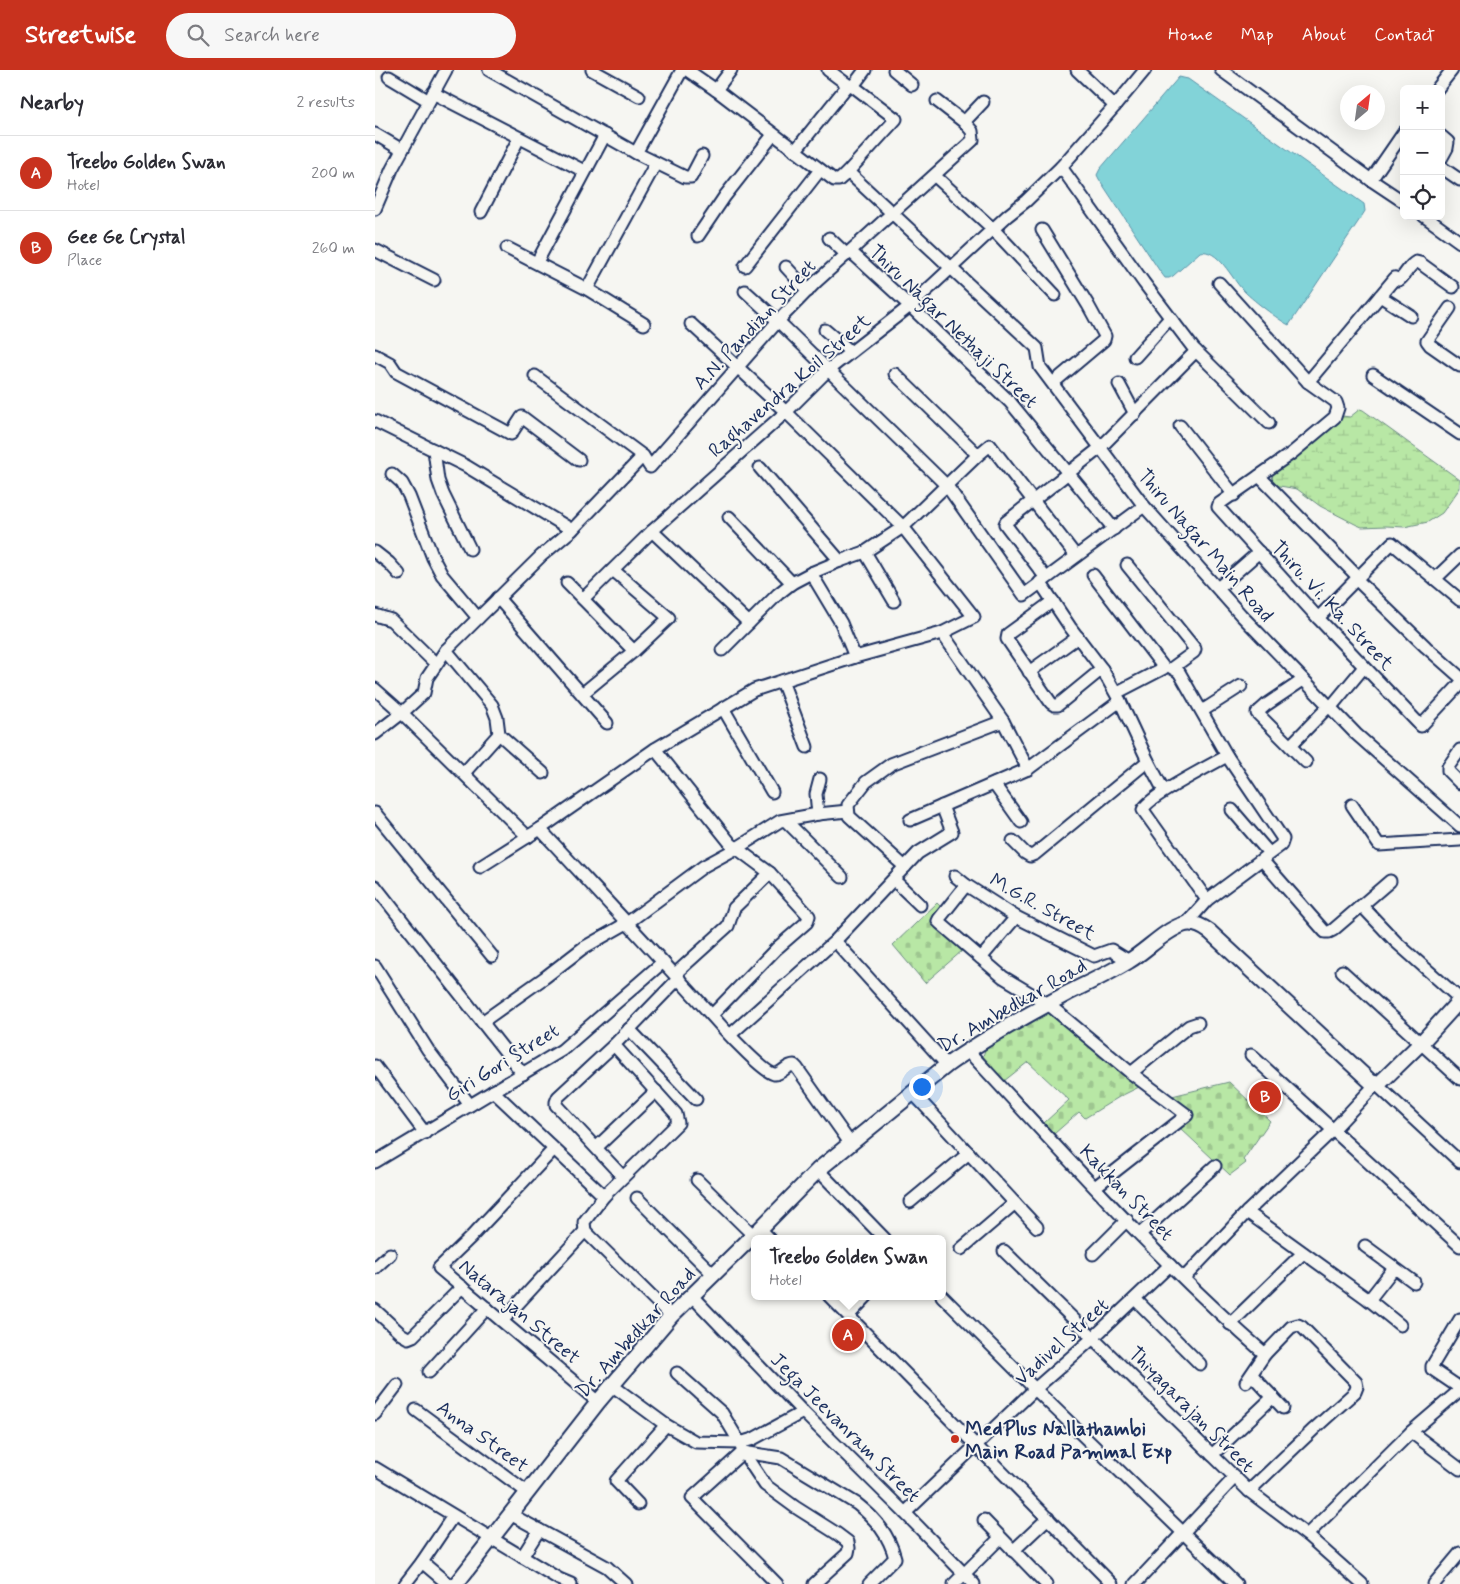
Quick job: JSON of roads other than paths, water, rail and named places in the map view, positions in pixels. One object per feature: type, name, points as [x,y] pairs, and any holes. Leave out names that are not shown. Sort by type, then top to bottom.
[{"type":"street","points":[[376,205],[392,169],[446,70]]},
{"type":"street","points":[[489,70],[635,152],[688,178],[691,177],[702,156]]},
{"type":"street","points":[[591,70],[639,96]]},
{"type":"street","points":[[635,152],[682,70]]},
{"type":"street","points":[[687,70],[820,170],[834,180],[839,180],[896,119],[828,70]]},
{"type":"street","points":[[716,90],[731,70]]},
{"type":"street","points":[[795,151],[850,85],[865,70]]},
{"type":"street","points":[[894,70],[912,85]]},
{"type":"street","points":[[1077,70],[1115,106]]},
{"type":"street","name":"Raghavendra Koil Street","points":[[583,599],[652,531],[786,412],[828,370],[910,306],[1026,201],[1061,167],[1145,70]]},
{"type":"street","points":[[1221,70],[1400,199]]},
{"type":"street","points":[[1440,85],[1453,70],[1460,73]]},
{"type":"street","points":[[389,77],[519,138],[585,172]]},
{"type":"street","points":[[937,101],[963,122],[983,102]]},
{"type":"street","name":"A.N. Pandian Street","points":[[643,456],[650,467],[779,321],[808,291],[973,140],[972,132],[963,122]]},
{"type":"street","points":[[375,134],[402,150]]},
{"type":"street","points":[[537,262],[605,135]]},
{"type":"street","points":[[698,236],[725,196],[773,135]]},
{"type":"street","points":[[481,212],[519,138]]},
{"type":"street","points":[[1371,180],[1400,138]]},
{"type":"street","points":[[1445,140],[1447,142],[1445,152]]},
{"type":"street","points":[[587,289],[656,163]]},
{"type":"street","points":[[1061,167],[1143,283],[1196,351],[1269,423]]},
{"type":"street","points":[[745,266],[820,170]]},
{"type":"street","points":[[1445,170],[1457,178]]},
{"type":"street","name":"Thiru Nagar Main Road","points":[[845,175],[848,172],[1037,348],[1040,367],[1144,506],[1241,615],[1329,707],[1356,734],[1460,826]]},
{"type":"street","points":[[935,176],[993,229],[1055,294]]},
{"type":"street","points":[[1430,220],[1460,242]]},
{"type":"street","points":[[1042,230],[1089,305],[1105,336],[1104,340],[1053,384]]},
{"type":"street","name":"Thiru Nagar Nethaji Street","points":[[829,238],[910,306],[1010,402],[1114,529]]},
{"type":"street","points":[[507,248],[587,289],[644,324]]},
{"type":"street","points":[[375,250],[434,280]]},
{"type":"street","points":[[1308,382],[1395,278],[1399,280],[1412,264],[1420,263],[1453,287]]},
{"type":"street","points":[[786,267],[808,291]]},
{"type":"street","points":[[1180,426],[1234,494],[1292,453],[1335,417],[1338,408],[1336,402],[1308,382],[1219,283]]},
{"type":"street","points":[[745,292],[779,321],[947,486],[1024,595],[1144,506]]},
{"type":"street","points":[[1380,296],[1411,316]]},
{"type":"street","points":[[1450,308],[1428,338],[1428,343],[1460,366]]},
{"type":"street","points":[[1135,357],[1171,318]]},
{"type":"street","points":[[480,867],[540,830],[655,749],[754,690],[855,657],[942,634],[974,617],[903,527],[786,412],[691,324]]},
{"type":"street","points":[[825,330],[851,352]]},
{"type":"street","points":[[1164,792],[1103,669],[1053,601],[1043,580],[1005,524],[1100,448],[1196,351]]},
{"type":"street","points":[[375,355],[390,363],[396,372],[511,434],[522,417],[579,460]]},
{"type":"street","points":[[895,374],[978,455]]},
{"type":"street","points":[[1373,374],[1460,434]]},
{"type":"street","points":[[375,734],[424,693],[427,678],[446,650],[541,556],[572,530],[643,456],[535,376]]},
{"type":"street","points":[[1119,384],[1135,414]]},
{"type":"street","points":[[375,421],[466,466],[572,530]]},
{"type":"street","points":[[722,650],[778,594],[792,584],[811,572],[865,552],[903,527],[990,444],[1076,556]]},
{"type":"street","points":[[434,450],[438,480],[443,494],[470,550]]},
{"type":"street","points":[[760,468],[840,561]]},
{"type":"street","points":[[392,474],[402,483],[409,496],[433,558],[442,575],[479,618]]},
{"type":"street","points":[[1259,476],[1357,578],[1426,647],[1460,677]]},
{"type":"street","name":"Thiru. Vi. Ka. Street","points":[[1234,494],[1219,504],[1218,507],[1363,667],[1421,726],[1460,684]]},
{"type":"street","points":[[729,517],[792,584]]},
{"type":"street","points":[[652,531],[749,623]]},
{"type":"street","points":[[1318,618],[1392,543],[1460,600]]},
{"type":"street","points":[[375,552],[399,574]]},
{"type":"street","points":[[865,552],[894,601]]},
{"type":"street","points":[[1218,588],[1259,552]]},
{"type":"street","points":[[1435,579],[1460,555]]},
{"type":"street","points":[[1127,565],[1195,648],[1194,652],[1172,668],[1179,672],[1227,756],[1283,839],[1281,845],[1207,900],[1186,924]]},
{"type":"street","points":[[582,694],[634,651],[669,618],[613,570]]},
{"type":"street","points":[[811,572],[841,624],[855,657]]},
{"type":"street","points":[[910,820],[1029,769],[1118,697],[1164,668],[1093,575]]},
{"type":"street","points":[[567,584],[634,651]]},
{"type":"street","points":[[498,598],[607,724]]},
{"type":"street","points":[[1053,601],[1008,634],[1007,639],[1051,703],[1054,705],[1058,704],[1103,669]]},
{"type":"street","points":[[375,615],[391,620],[436,664]]},
{"type":"street","points":[[942,634],[1003,720],[1029,769]]},
{"type":"street","points":[[1029,672],[1078,637]]},
{"type":"street","points":[[446,650],[491,705],[497,718],[499,734],[543,773]]},
{"type":"street","points":[[1290,746],[1329,707],[1363,667]]},
{"type":"street","points":[[1303,680],[1257,713],[1306,762]]},
{"type":"street","points":[[782,681],[807,747]]},
{"type":"street","points":[[1202,711],[1241,686]]},
{"type":"street","points":[[375,689],[402,713],[528,837]]},
{"type":"street","points":[[723,708],[772,792]]},
{"type":"street","points":[[905,867],[849,816],[848,805],[866,782],[891,764],[1003,720]]},
{"type":"street","points":[[464,773],[499,734]]},
{"type":"street","points":[[655,749],[731,844],[770,873],[809,916],[809,919],[776,948],[712,1015]]},
{"type":"street","points":[[1460,750],[1448,766],[1448,771],[1460,783]]},
{"type":"street","points":[[1207,900],[1143,810],[1144,806],[1164,792],[1227,756]]},
{"type":"street","points":[[1013,841],[1030,856],[1035,854],[1148,761]]},
{"type":"street","points":[[818,814],[816,794],[820,779]]},
{"type":"street","points":[[994,784],[1021,822]]},
{"type":"street","points":[[1352,805],[1379,846],[1460,840]]},
{"type":"street","points":[[730,1035],[835,941],[918,853],[952,832],[942,806]]},
{"type":"street","points":[[1232,810],[1325,932],[1333,930],[1389,881]]},
{"type":"street","points":[[482,1022],[583,948],[627,923],[704,866],[781,821],[818,814],[849,812]]},
{"type":"street","points":[[375,813],[492,956]]},
{"type":"street","points":[[786,820],[842,877]]},
{"type":"street","points":[[540,830],[730,1035],[764,1069],[774,1074],[789,1065],[794,1065],[797,1068],[850,1143]]},
{"type":"street","points":[[623,1177],[556,1105],[558,1097],[614,1045],[677,976],[728,926],[734,908],[770,873]]},
{"type":"street","name":"M.G.R. Street","points":[[955,876],[1016,917],[1094,956],[1111,950],[1129,961]]},
{"type":"street","points":[[894,880],[920,905]]},
{"type":"street","name":"M.G.R. Street","points":[[966,885],[938,921],[1003,978],[1048,1004],[1131,1073],[1187,1115],[1095,1187]]},
{"type":"street","points":[[375,886],[523,1074]]},
{"type":"street","points":[[1184,1278],[1247,1212],[1333,1130],[1375,1084],[1384,1079],[1421,1043],[1460,1000],[1396,942],[1362,906]]},
{"type":"street","points":[[981,958],[1016,917]]},
{"type":"street","points":[[1186,924],[1197,924],[1211,932],[1371,1082],[1460,1162]]},
{"type":"street","name":"Dr. Ambedkar Road","points":[[761,1234],[818,1170],[947,1065],[1048,1004],[1129,961],[1174,928],[1186,924]]},
{"type":"street","points":[[835,941],[947,1065]]},
{"type":"street","name":"Giri Gori Street","points":[[375,1162],[562,1050],[663,962]]},
{"type":"street","points":[[375,966],[428,1050],[470,1105]]},
{"type":"street","points":[[1342,971],[1460,1079]]},
{"type":"street","points":[[1131,1073],[1189,1026],[1198,1024]]},
{"type":"street","points":[[629,1029],[695,1099]]},
{"type":"street","points":[[614,1045],[676,1114],[679,1123],[604,1196],[583,1222],[585,1231],[671,1316]]},
{"type":"street","name":"Kakkan Street","points":[[968,1051],[1170,1266],[1230,1324],[1265,1354]]},
{"type":"street","points":[[1251,1056],[1460,1246]]},
{"type":"street","points":[[375,1066],[425,1133]]},
{"type":"street","points":[[493,1091],[604,1196]]},
{"type":"street","points":[[597,1147],[656,1091]]},
{"type":"street","points":[[913,1093],[1037,1227]]},
{"type":"street","name":"Natarajan Street","points":[[555,1149],[439,1268],[598,1402]]},
{"type":"street","points":[[910,1202],[969,1153]]},
{"type":"street","points":[[1141,1234],[1215,1166]]},
{"type":"street","points":[[818,1170],[881,1235]]},
{"type":"street","points":[[697,1180],[761,1234]]},
{"type":"street","points":[[637,1198],[713,1274]]},
{"type":"street","points":[[961,1249],[1015,1203]]},
{"type":"street","points":[[1247,1212],[1369,1300],[1400,1325]]},
{"type":"street","points":[[1093,1254],[1127,1220]]},
{"type":"street","points":[[502,1321],[585,1231]]},
{"type":"street","name":"Dr. Ambedkar Road","points":[[456,1584],[598,1402],[671,1316],[713,1274],[751,1242]]},
{"type":"street","points":[[1365,1246],[1414,1282]]},
{"type":"street","name":"Thiyagarajan Street","points":[[1004,1251],[1249,1492],[1307,1535],[1362,1584]]},
{"type":"street","points":[[1230,1324],[1303,1253]]},
{"type":"street","points":[[375,1268],[390,1254]]},
{"type":"street","name":"Vadivel Street","points":[[905,1513],[1035,1389],[1170,1266]]},
{"type":"street","points":[[1369,1300],[1394,1268]]},
{"type":"street","points":[[375,1310],[408,1338],[413,1336],[462,1287]]},
{"type":"street","name":"Jega Jeevanram Street","points":[[691,1296],[974,1584]]},
{"type":"street","points":[[1135,1299],[1200,1364]]},
{"type":"street","points":[[833,1300],[1112,1584]]},
{"type":"street","points":[[849,1315],[863,1300]]},
{"type":"street","points":[[946,1300],[1236,1584]]},
{"type":"street","points":[[429,1372],[487,1308]]},
{"type":"street","points":[[1307,1535],[1411,1432],[1460,1389],[1432,1369],[1432,1366],[1460,1319]]},
{"type":"street","points":[[1249,1492],[1355,1392],[1357,1387],[1356,1382],[1303,1327],[1298,1325],[1291,1327],[1265,1354],[1249,1379],[1273,1396],[1283,1408]]},
{"type":"street","points":[[677,1373],[722,1413],[765,1485],[848,1542],[848,1553],[814,1584]]},
{"type":"street","points":[[375,1414],[397,1384]]},
{"type":"street","points":[[613,1386],[666,1425],[696,1442],[742,1447],[781,1458],[867,1512],[882,1528],[891,1544],[895,1558],[869,1584]]},
{"type":"street","points":[[1212,1455],[1273,1396]]},
{"type":"street","name":"Anna Street","points":[[416,1410],[527,1492]]},
{"type":"street","points":[[777,1584],[692,1498],[742,1447],[803,1412]]},
{"type":"street","points":[[638,1504],[616,1481],[666,1425]]},
{"type":"street","points":[[1411,1432],[1460,1469]]},
{"type":"street","points":[[375,1468],[491,1539],[559,1579],[571,1584]]},
{"type":"street","points":[[1135,1584],[1235,1477]]},
{"type":"street","points":[[510,1514],[607,1567],[626,1584]]},
{"type":"street","points":[[405,1584],[453,1516]]},
{"type":"street","points":[[1013,1551],[1047,1518]]},
{"type":"street","points":[[984,1520],[1046,1584]]},
{"type":"street","points":[[522,1557],[539,1530]]},
{"type":"street","points":[[954,1584],[1000,1538]]},
{"type":"street","points":[[1434,1584],[1460,1552]]},
{"type":"street","points":[[422,1562],[448,1584]]},
{"type":"water","points":[[1179,77],[1188,79],[1364,204],[1365,211],[1289,325],[1251,298],[1219,259],[1207,252],[1200,252],[1173,276],[1165,278],[1097,175],[1100,169]]},
{"type":"place","name":"Gee Ge Crystal","points":[[1265,1097]]},
{"type":"place","name":"Treebo Golden Swan","points":[[848,1335]]},
{"type":"place","name":"MedPlus Nallathambi Main Road Pammal Exp","points":[[955,1439]]}]
